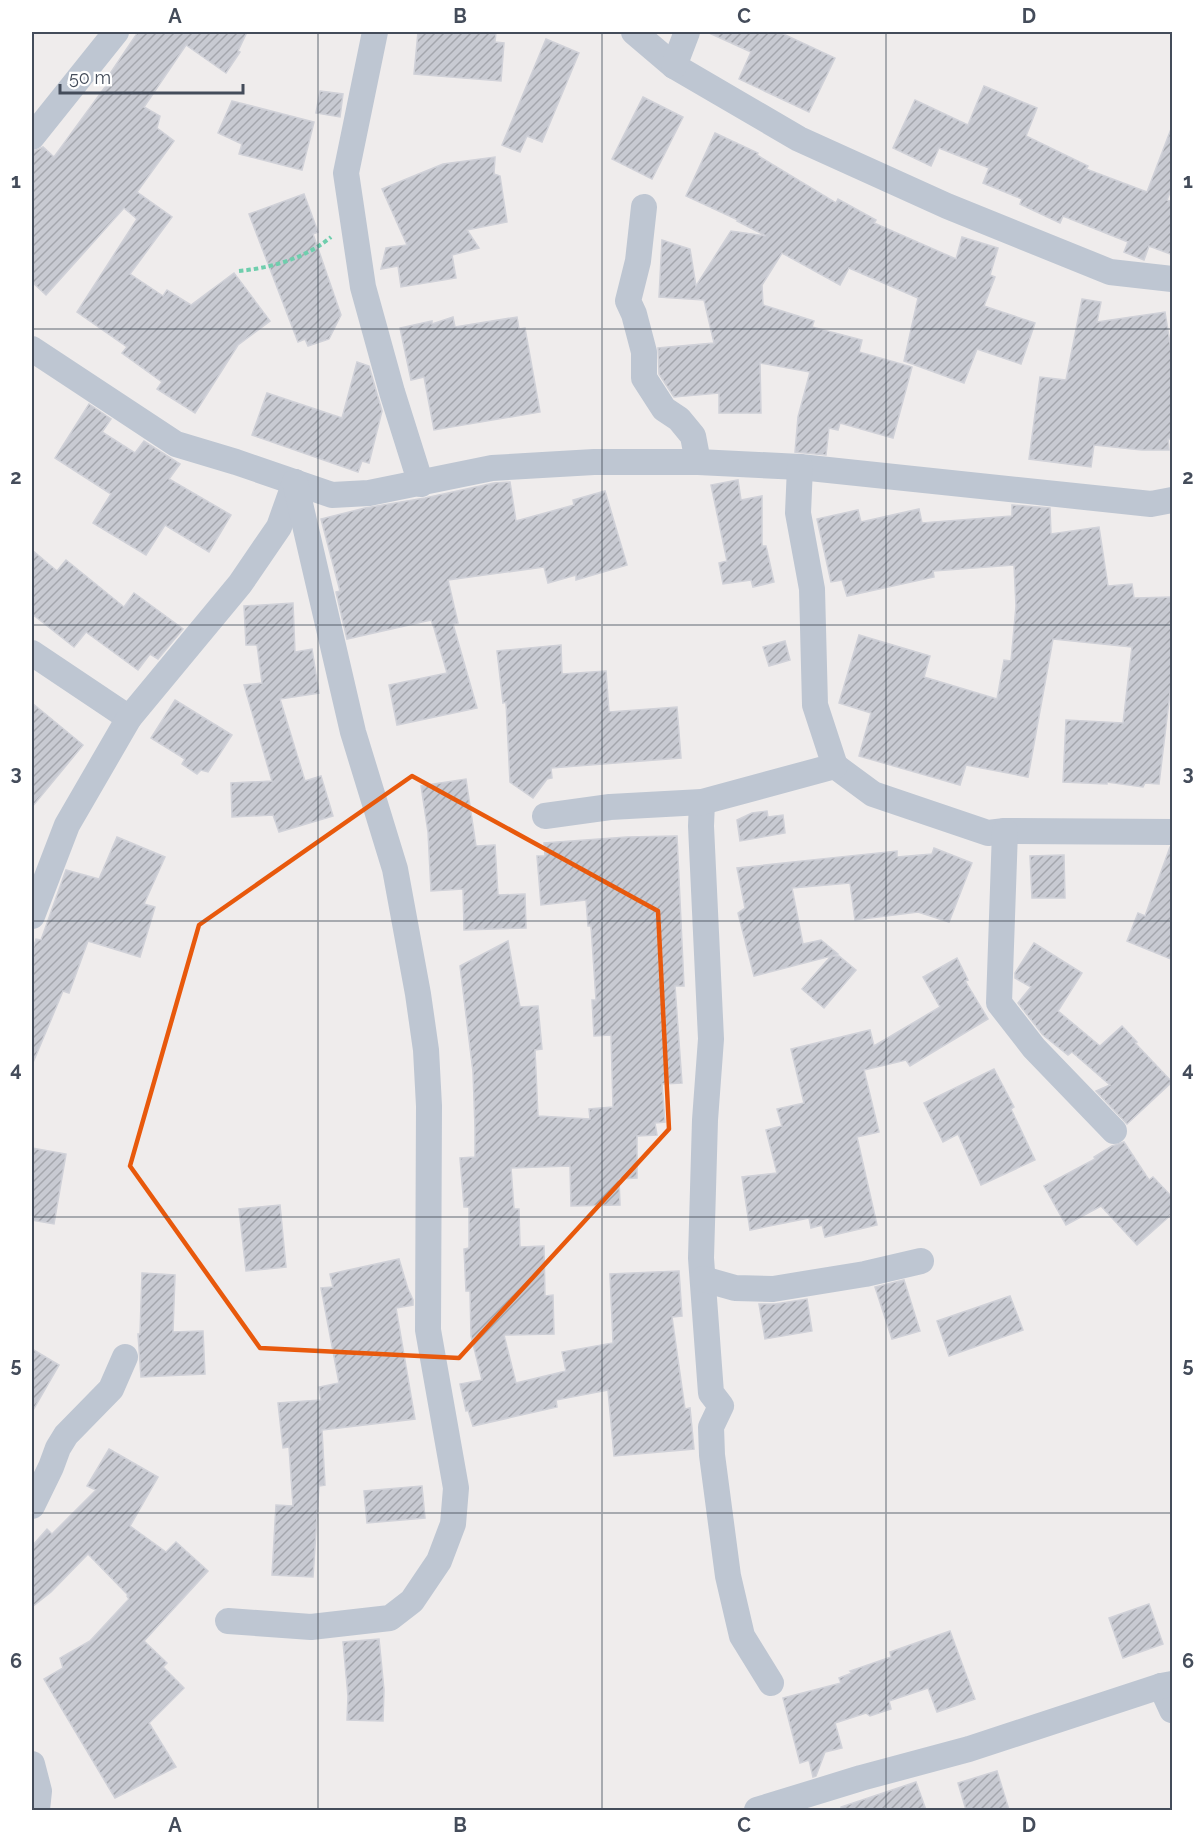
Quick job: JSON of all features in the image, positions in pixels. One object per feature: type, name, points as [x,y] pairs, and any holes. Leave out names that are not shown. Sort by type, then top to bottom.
[{"type":"street","points":[[32,137],[116,32]]},
{"type":"street","points":[[375,32],[346,173],[363,286],[392,392],[421,484]]},
{"type":"street","points":[[634,32],[674,66],[799,139],[947,206],[1110,272],[1173,279]]},
{"type":"street","points":[[674,66],[687,32]]},
{"type":"street","points":[[644,207],[638,261],[628,302],[634,314],[644,352],[644,378],[664,408],[679,419],[693,436],[698,462]]},
{"type":"street","points":[[32,350],[176,444],[332,495],[369,493],[492,468],[594,462],[698,462],[800,468],[1150,504],[1173,500]]},
{"type":"street","points":[[800,468],[798,513],[812,589],[815,705],[835,766],[873,794],[988,833],[1005,831],[1173,832]]},
{"type":"street","points":[[32,916],[67,825],[129,718],[240,584],[279,527],[295,482]]},
{"type":"street","points":[[228,1621],[311,1627],[390,1618],[412,1600],[439,1561],[453,1524],[456,1488],[428,1330],[429,1106],[426,1050],[418,994],[395,869],[353,732],[295,482]]},
{"type":"street","points":[[32,653],[129,718]]},
{"type":"street","points":[[545,816],[610,807],[702,802],[835,766]]},
{"type":"street","points":[[702,802],[701,826],[711,1039],[705,1120],[701,1258],[711,1393],[721,1406],[711,1427],[711,1436],[728,1576],[742,1636],[771,1683]]},
{"type":"street","points":[[1005,831],[999,1003],[1034,1048],[1114,1131]]},
{"type":"street","points":[[703,1279],[735,1288],[773,1289],[865,1274],[921,1261]]},
{"type":"street","points":[[32,1506],[58,1448],[66,1436],[111,1389],[125,1357]]},
{"type":"street","points":[[757,1810],[861,1778],[969,1749],[1167,1685],[1173,1710]]},
{"type":"street","points":[[32,1764],[39,1791],[37,1810]]},
{"type":"path","points":[[238,271],[264,269],[318,248],[352,215]]},
{"type":"highlighted area","points":[[412,776],[658,911],[669,1129],[459,1358],[260,1348],[130,1166],[199,925]]},
{"type":"building","points":[[138,32],[247,32],[238,51],[240,52],[226,73],[186,45],[144,107],[160,116],[157,128],[174,141],[137,192],[172,217],[130,274],[163,296],[167,290],[191,305],[234,273],[270,321],[238,345],[195,413],[157,389],[162,382],[122,353],[127,347],[77,312],[137,219],[124,208],[46,295],[32,282],[32,152],[43,147],[54,157],[108,83],[105,81]]},
{"type":"building","points":[[418,32],[496,32],[495,42],[504,43],[501,81],[414,74]]},
{"type":"building","points":[[707,32],[779,32],[835,58],[809,112],[739,79],[751,52]]},
{"type":"building","points":[[546,39],[579,53],[542,142],[527,136],[520,152],[502,145]]},
{"type":"building","points":[[984,86],[1037,108],[1026,136],[1088,166],[1086,169],[1147,192],[1171,129],[1173,130],[1173,185],[1167,200],[1173,202],[1173,255],[1149,246],[1144,260],[1124,252],[1128,242],[1063,216],[1060,223],[1020,204],[1022,199],[983,183],[989,168],[939,148],[931,166],[893,148],[915,100],[968,125]]},
{"type":"building","points":[[320,91],[343,94],[340,117],[316,113]]},
{"type":"building","points":[[643,97],[683,117],[652,179],[612,159]]},
{"type":"building","points":[[232,101],[314,122],[302,170],[239,154],[242,144],[218,133]]},
{"type":"building","points":[[715,133],[758,153],[757,155],[836,203],[838,199],[876,220],[874,223],[956,259],[962,237],[998,248],[990,275],[995,277],[984,306],[1035,323],[1021,364],[977,349],[964,383],[904,361],[918,298],[849,268],[840,285],[782,253],[762,285],[763,305],[814,321],[812,327],[862,340],[859,352],[912,367],[893,438],[840,423],[838,430],[829,428],[826,455],[795,452],[798,417],[810,372],[760,363],[761,413],[719,413],[719,393],[674,397],[659,374],[658,348],[714,343],[704,300],[659,297],[662,240],[690,249],[696,286],[731,231],[766,236],[686,196]]},
{"type":"building","points":[[495,157],[494,174],[500,176],[507,222],[467,230],[479,248],[452,255],[456,278],[401,287],[398,266],[381,269],[386,248],[407,245],[382,189],[443,164]]},
{"type":"building","points":[[304,194],[318,232],[313,234],[341,315],[329,339],[308,346],[305,339],[298,342],[249,214]]},
{"type":"building","points":[[1082,299],[1101,302],[1097,322],[1165,312],[1173,362],[1173,439],[1168,439],[1169,450],[1094,445],[1091,467],[1029,459],[1040,377],[1066,380]]},
{"type":"building","points":[[453,317],[455,327],[517,317],[519,329],[525,328],[540,412],[434,430],[424,377],[411,380],[400,328],[432,321],[432,324]]},
{"type":"building","points":[[357,362],[369,366],[382,411],[369,463],[362,461],[358,472],[252,435],[267,393],[342,418]]},
{"type":"building","points":[[89,404],[111,419],[102,432],[135,453],[144,441],[180,464],[169,479],[231,515],[209,552],[165,525],[146,555],[93,523],[111,494],[55,458]]},
{"type":"building","points":[[738,480],[741,500],[762,496],[762,546],[766,546],[774,582],[753,587],[751,580],[723,584],[719,563],[727,561],[711,485]]},
{"type":"building","points":[[510,482],[516,521],[574,505],[573,500],[605,491],[627,565],[576,580],[576,575],[548,583],[544,567],[448,580],[458,623],[453,624],[477,708],[397,725],[389,685],[447,673],[434,628],[431,620],[347,639],[336,592],[340,591],[321,519],[365,508],[494,483]]},
{"type":"building","points":[[1012,505],[1050,508],[1051,534],[1099,527],[1108,586],[1132,584],[1134,598],[1173,597],[1173,668],[1159,784],[1145,783],[1143,787],[1107,782],[1107,784],[1063,782],[1066,720],[1123,723],[1132,647],[1053,639],[1028,777],[966,765],[960,785],[859,756],[871,713],[839,703],[859,635],[930,656],[924,677],[997,699],[1004,660],[1011,661],[1016,606],[1014,565],[933,571],[934,577],[847,596],[842,580],[831,582],[817,519],[858,510],[861,522],[919,509],[922,523],[1012,516]]},
{"type":"building","points":[[32,550],[57,571],[66,560],[124,607],[134,593],[183,629],[158,659],[150,654],[138,670],[86,632],[74,647],[32,614]]},
{"type":"building","points":[[293,603],[295,652],[312,649],[319,693],[280,699],[305,781],[321,776],[333,816],[279,832],[273,815],[232,817],[231,783],[272,781],[244,685],[262,683],[257,645],[246,645],[244,606]]},
{"type":"building","points":[[785,641],[790,660],[769,666],[763,647]]},
{"type":"building","points":[[561,645],[562,674],[606,671],[609,712],[677,707],[681,758],[551,768],[552,778],[547,779],[533,798],[510,782],[506,702],[503,703],[497,651]]},
{"type":"building","points":[[175,700],[232,735],[208,772],[201,770],[197,774],[182,764],[185,759],[151,738]]},
{"type":"building","points":[[32,703],[83,745],[32,807]]},
{"type":"building","points":[[466,779],[476,846],[495,845],[498,895],[525,894],[526,928],[464,930],[463,889],[431,891],[428,832],[421,786]]},
{"type":"building","points":[[767,811],[768,817],[783,815],[785,833],[740,841],[737,820],[752,813]]},
{"type":"building","points":[[677,836],[684,986],[675,986],[682,1083],[662,1084],[665,1122],[655,1123],[657,1135],[637,1136],[637,1178],[619,1179],[620,1205],[571,1206],[570,1166],[511,1168],[514,1209],[519,1209],[520,1247],[544,1246],[545,1296],[553,1295],[554,1334],[504,1335],[516,1383],[566,1371],[562,1352],[613,1343],[610,1274],[679,1271],[682,1316],[672,1317],[685,1409],[690,1408],[694,1449],[614,1456],[608,1390],[556,1400],[557,1407],[473,1426],[468,1410],[466,1411],[460,1384],[482,1380],[471,1336],[470,1291],[466,1291],[464,1249],[469,1248],[469,1207],[464,1207],[460,1158],[475,1157],[475,1128],[473,1072],[460,966],[508,941],[520,1007],[538,1006],[542,1049],[535,1050],[538,1116],[590,1119],[589,1109],[613,1107],[611,1035],[594,1036],[592,1000],[596,1000],[591,926],[588,926],[586,900],[541,905],[537,856],[545,856],[544,843]]},
{"type":"building","points":[[117,837],[165,857],[144,904],[155,907],[140,957],[88,941],[69,993],[63,991],[32,1065],[32,952],[36,939],[41,940],[66,870],[99,879]]},
{"type":"building","points":[[1170,847],[1173,847],[1173,960],[1127,941],[1138,913],[1145,916]]},
{"type":"building","points":[[934,848],[972,863],[949,922],[918,912],[855,920],[850,883],[792,888],[803,944],[821,940],[838,954],[833,956],[839,956],[856,970],[824,1008],[802,989],[831,956],[754,976],[738,913],[745,908],[737,868],[897,851],[897,857],[932,854]]},
{"type":"building","points":[[1064,855],[1065,898],[1032,898],[1030,856]]},
{"type":"building","points":[[1034,943],[1082,973],[1058,1011],[1100,1046],[1122,1026],[1172,1082],[1127,1124],[1096,1091],[1110,1085],[1072,1052],[1068,1055],[1043,1035],[1018,1003],[1031,987],[1015,978],[1015,973]]},
{"type":"building","points":[[957,958],[968,980],[965,981],[988,1019],[910,1066],[906,1060],[864,1070],[879,1132],[857,1137],[877,1225],[825,1237],[822,1225],[811,1228],[809,1218],[750,1230],[742,1177],[777,1173],[766,1130],[782,1126],[777,1109],[804,1103],[791,1049],[870,1030],[874,1046],[940,1007],[923,977]]},
{"type":"building","points":[[994,1069],[1014,1107],[1011,1109],[1035,1160],[981,1185],[958,1134],[943,1142],[924,1103]]},
{"type":"building","points":[[1124,1142],[1149,1180],[1153,1177],[1173,1198],[1173,1213],[1137,1245],[1101,1206],[1066,1225],[1044,1186],[1095,1159],[1094,1157],[1112,1146]]},
{"type":"building","points":[[32,1148],[66,1154],[54,1224],[32,1220]]},
{"type":"building","points":[[280,1205],[286,1267],[246,1271],[239,1209]]},
{"type":"building","points":[[399,1259],[413,1300],[413,1305],[396,1308],[415,1419],[322,1430],[325,1485],[319,1486],[313,1577],[272,1575],[276,1505],[293,1506],[289,1447],[283,1448],[278,1403],[321,1400],[319,1387],[339,1383],[321,1288],[333,1287],[330,1274]]},
{"type":"building","points":[[142,1273],[175,1275],[173,1332],[203,1331],[205,1374],[141,1377],[138,1334],[140,1334]]},
{"type":"building","points":[[904,1280],[920,1331],[892,1339],[875,1287]]},
{"type":"building","points":[[1010,1296],[1023,1330],[949,1356],[937,1321]]},
{"type":"building","points":[[807,1299],[812,1331],[765,1339],[759,1304]]},
{"type":"building","points":[[32,1349],[59,1365],[32,1412]]},
{"type":"building","points":[[109,1449],[158,1477],[130,1526],[166,1552],[176,1542],[208,1571],[144,1641],[167,1663],[163,1667],[184,1688],[149,1723],[176,1767],[115,1798],[44,1679],[63,1668],[60,1658],[90,1641],[129,1599],[128,1595],[88,1554],[51,1592],[32,1607],[32,1546],[47,1529],[52,1534],[96,1490],[87,1486]]},
{"type":"building","points":[[422,1486],[425,1518],[367,1523],[364,1491]]},
{"type":"building","points":[[1149,1604],[1163,1644],[1123,1658],[1109,1618]]},
{"type":"building","points":[[950,1631],[975,1699],[937,1712],[928,1688],[889,1701],[891,1709],[870,1716],[866,1713],[835,1723],[842,1748],[825,1752],[816,1776],[813,1777],[809,1760],[800,1763],[783,1698],[841,1683],[839,1678],[852,1673],[850,1671],[891,1657],[890,1652]]},
{"type":"building","points":[[379,1639],[384,1690],[383,1721],[347,1720],[348,1696],[343,1642]]},
{"type":"building","points":[[997,1771],[1009,1810],[966,1810],[958,1783]]},
{"type":"building","points":[[916,1782],[926,1810],[841,1810],[841,1807]]}]
